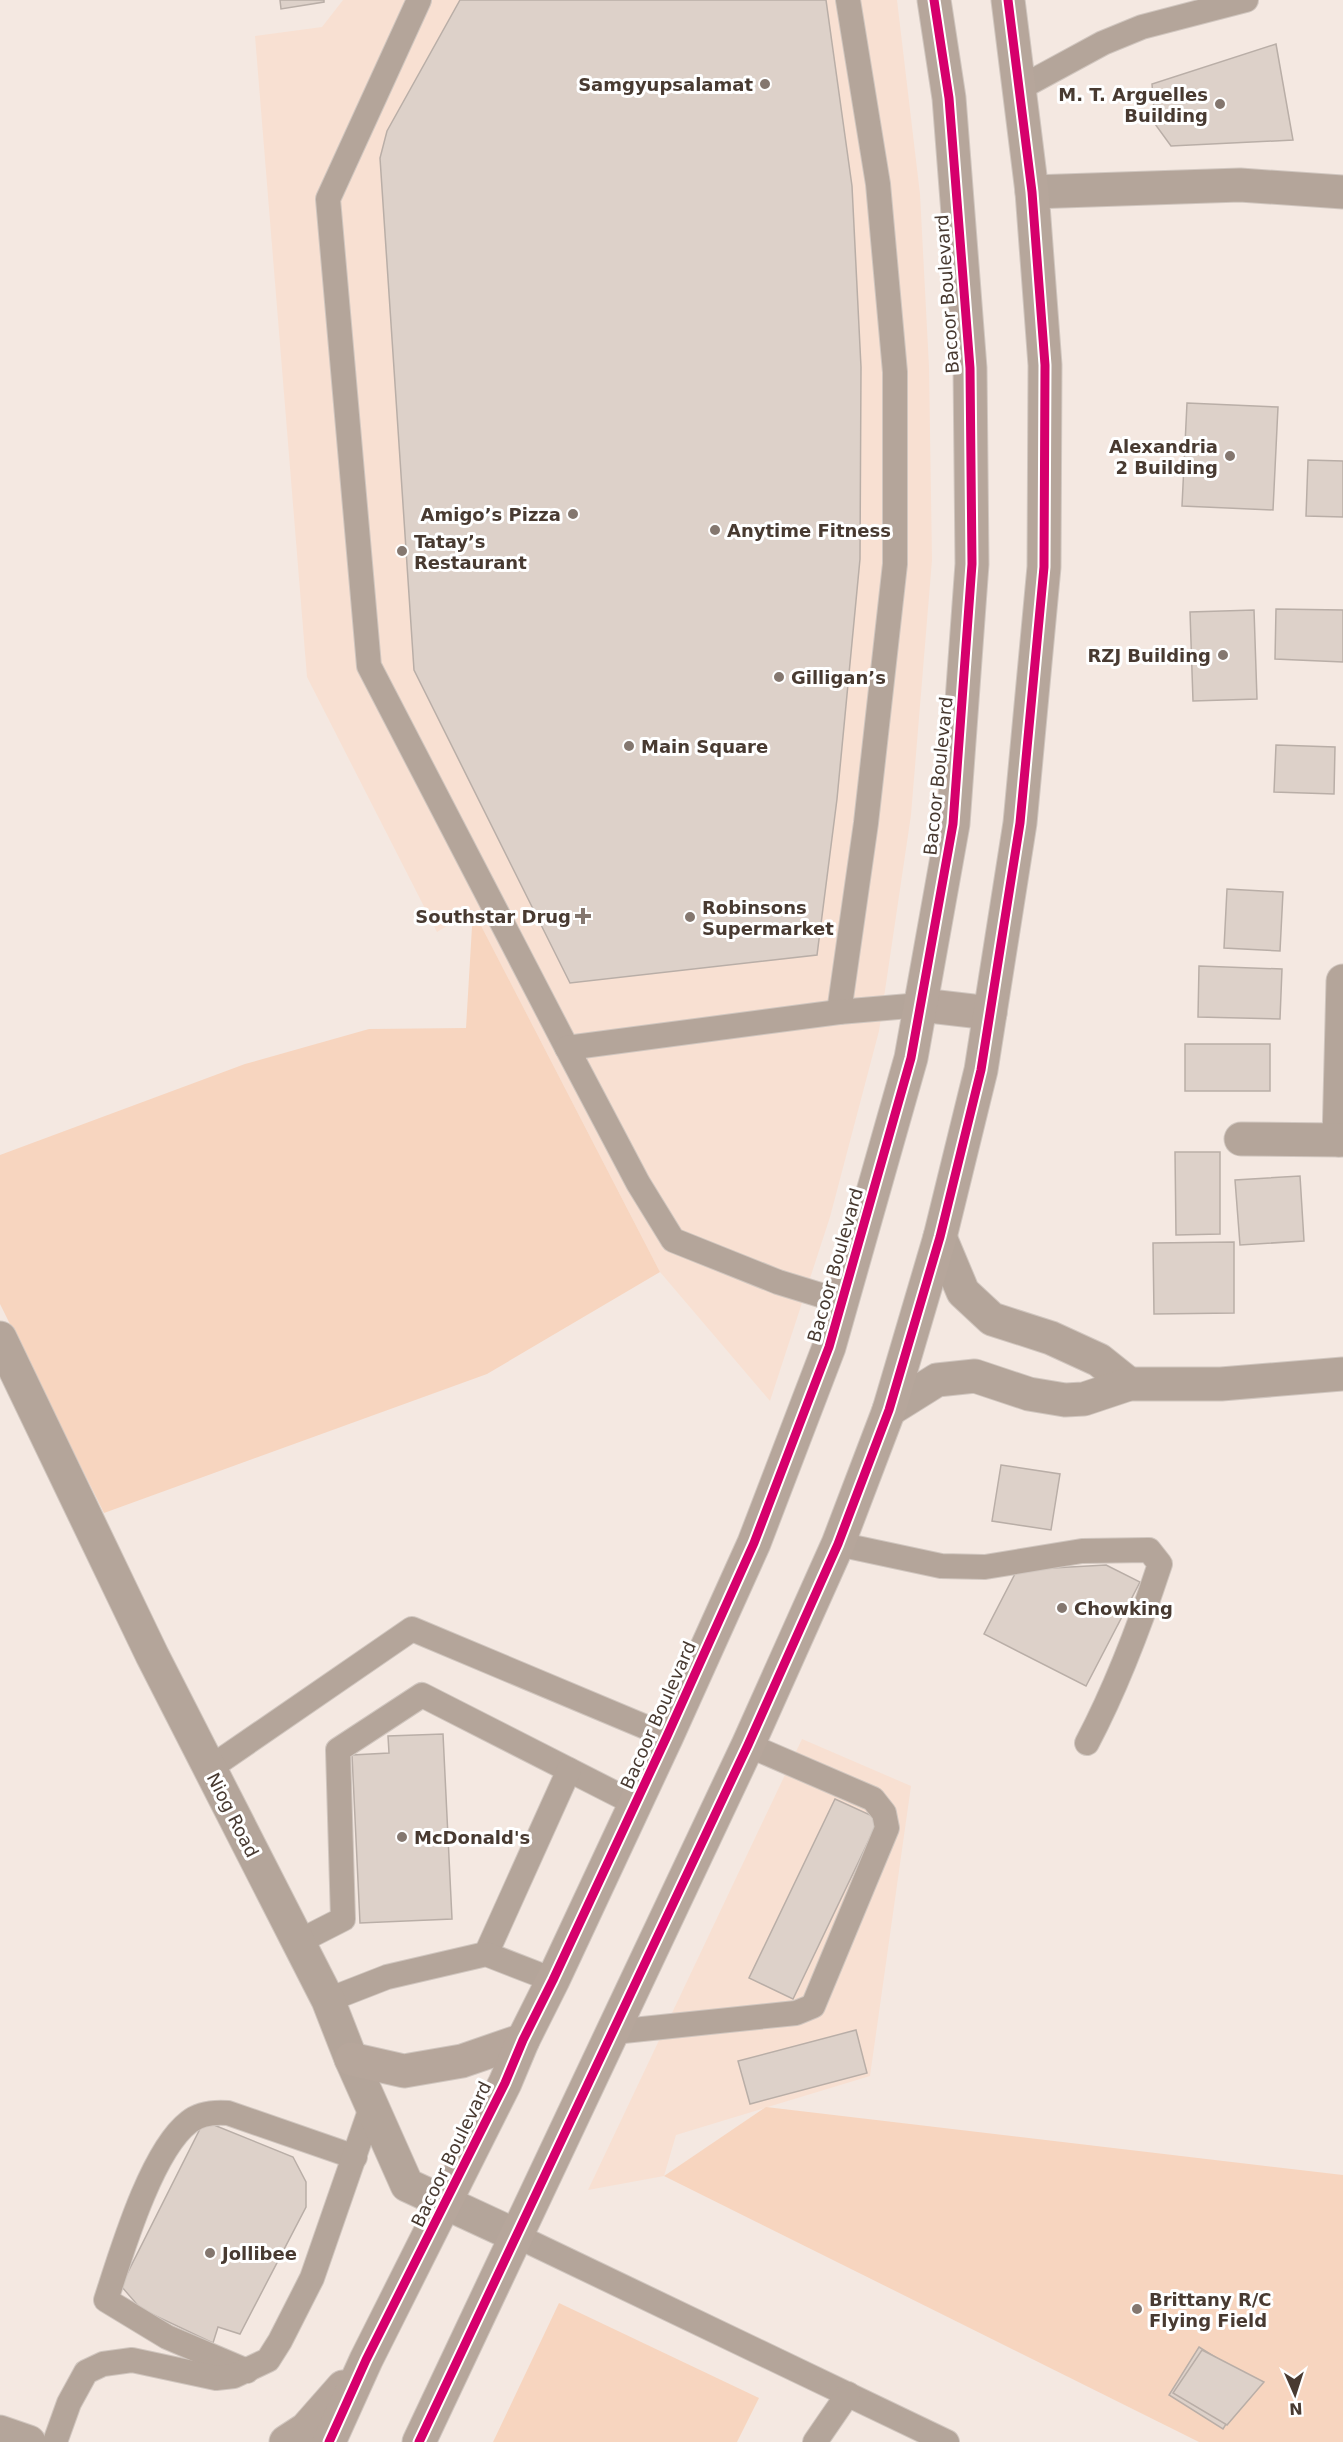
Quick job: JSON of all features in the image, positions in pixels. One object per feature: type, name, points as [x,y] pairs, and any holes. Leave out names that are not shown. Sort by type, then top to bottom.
[{"type":"main road","name":"Bacoor Boulevard","points":[[329,2442],[366,2360],[505,2084],[523,2040],[554,1980],[636,1804],[754,1543],[829,1347],[911,1058],[953,824],[972,564],[970,368],[949,98],[934,0]]},
{"type":"main road","points":[[419,2442],[748,1745],[838,1544],[889,1410],[940,1237],[981,1070],[1020,823],[1044,567],[1045,365],[1032,192],[1008,0]]},
{"type":"main road","points":[[921,1005],[990,1013]]},
{"type":"main road","points":[[351,2060],[404,2071],[462,2061],[523,2040]]},
{"type":"main road","points":[[286,2442],[306,2429],[366,2360]]},
{"type":"street","points":[[1032,192],[1240,185],[1343,192]]},
{"type":"street","points":[[1241,1139],[1341,1140],[1343,981]]},
{"type":"street","points":[[940,1237],[963,1292],[992,1319],[1051,1338],[1099,1360],[1129,1384]]},
{"type":"street","name":"Niog Road","points":[[0,1338],[152,1655],[328,2000],[351,2060],[407,2185],[517,2236]]},
{"type":"street","points":[[889,1410],[937,1380],[975,1376],[1029,1394],[1065,1400],[1084,1399],[1129,1384],[1221,1384],[1343,1374]]},
{"type":"street","points":[[0,2432],[29,2442]]},
{"type":"lane","points":[[419,0],[328,199],[369,666],[638,1183],[673,1240],[778,1282],[843,1302]]},
{"type":"lane","points":[[838,1012],[866,823],[895,564],[895,372],[878,184],[848,0]]},
{"type":"lane","points":[[1020,88],[1103,43],[1142,27],[1246,0]]},
{"type":"lane","points":[[567,1048],[838,1012],[921,1005]]},
{"type":"lane","points":[[838,1544],[941,1566],[985,1567],[1082,1551],[1149,1550],[1160,1564],[1108,1704],[1088,1743]]},
{"type":"lane","points":[[210,1768],[412,1629],[667,1736]]},
{"type":"lane","points":[[298,1942],[343,1919],[338,1750],[422,1695],[636,1804]]},
{"type":"lane","points":[[614,2032],[796,2013],[813,2006],[886,1828],[884,1813],[873,1799],[748,1745]]},
{"type":"lane","points":[[486,1954],[569,1770]]},
{"type":"lane","points":[[328,2000],[387,1977],[486,1954],[554,1980]]},
{"type":"lane","points":[[56,2442],[69,2403],[86,2372],[104,2364],[132,2360],[216,2378],[234,2376],[267,2360],[280,2342],[312,2278],[372,2104]]},
{"type":"lane","points":[[247,2371],[166,2337],[106,2300],[128,2234],[166,2147],[176,2133],[191,2120],[211,2112],[228,2113],[355,2157]]},
{"type":"lane","points":[[517,2236],[947,2442]]},
{"type":"lane","points":[[815,2442],[848,2394]]},
{"type":"shaded area","name":"Main Square","points":[[343,0],[897,0],[920,194],[929,367],[932,560],[911,815],[879,1031],[830,1217],[770,1401],[660,1272],[473,910],[437,932],[307,677],[255,36],[322,27]]},
{"type":"shaded area","points":[[473,910],[660,1272],[487,1374],[104,1513],[0,1304],[0,1155],[245,1064],[369,1029],[466,1028]]},
{"type":"shaded area","points":[[802,1739],[911,1786],[870,2076],[676,2135],[664,2176],[588,2190]]},
{"type":"shaded area","name":"Brittany R/C Flying Field","points":[[766,2107],[1343,2175],[1343,2442],[1199,2442],[664,2176]]},
{"type":"shaded area","points":[[559,2303],[759,2398],[737,2442],[493,2442]]},
{"type":"building","points":[[280,0],[324,0],[324,2],[281,9]]},
{"type":"building","points":[[460,0],[826,0],[852,186],[861,367],[860,559],[837,799],[817,955],[570,983],[414,670],[380,158],[387,131]]},
{"type":"building","name":"M. T. Arguelles Building","points":[[1276,44],[1293,140],[1171,146],[1155,124],[1152,84]]},
{"type":"building","name":"Alexandria 2 Building","points":[[1187,403],[1278,407],[1273,510],[1182,506]]},
{"type":"building","points":[[1308,460],[1343,461],[1343,517],[1306,516]]},
{"type":"building","points":[[1276,609],[1343,610],[1343,662],[1275,659]]},
{"type":"building","name":"RZJ Building","points":[[1254,610],[1257,699],[1193,701],[1190,612]]},
{"type":"building","points":[[1276,745],[1335,747],[1334,794],[1274,792]]},
{"type":"building","points":[[1227,889],[1283,892],[1280,951],[1224,948]]},
{"type":"building","points":[[1199,966],[1282,969],[1280,1019],[1198,1017]]},
{"type":"building","points":[[1185,1044],[1270,1044],[1270,1091],[1185,1091]]},
{"type":"building","points":[[1175,1152],[1220,1152],[1220,1234],[1176,1235]]},
{"type":"building","points":[[1300,1176],[1304,1241],[1240,1245],[1235,1180]]},
{"type":"building","points":[[1234,1242],[1234,1313],[1154,1314],[1153,1243]]},
{"type":"building","points":[[1001,1465],[1060,1474],[1051,1530],[992,1521]]},
{"type":"building","name":"Chowking","points":[[1106,1565],[1140,1582],[1086,1686],[984,1634],[1017,1570]]},
{"type":"building","name":"McDonald's","points":[[443,1734],[452,1919],[360,1923],[352,1755],[389,1753],[388,1736]]},
{"type":"building","points":[[835,1799],[879,1819],[793,1999],[749,1978]]},
{"type":"building","points":[[856,2030],[867,2073],[750,2104],[738,2061]]},
{"type":"building","name":"Jollibee","points":[[204,2121],[293,2157],[306,2182],[306,2207],[240,2334],[218,2327],[213,2343],[141,2309],[121,2286]]},
{"type":"building","points":[[1199,2347],[1253,2381],[1223,2429],[1169,2395]]},
{"type":"building","points":[[1202,2350],[1264,2382],[1227,2425],[1173,2393]]},
{"type":"cycle path","points":[[329,2442],[366,2360],[505,2083],[523,2040],[667,1736],[754,1543],[829,1347],[911,1058],[953,824],[972,564],[970,368],[949,98],[934,0]]},
{"type":"cycle path","points":[[419,2442],[748,1745],[838,1544],[889,1410],[940,1237],[981,1070],[1020,823],[1044,567],[1045,365],[1032,192],[1008,0]]},
{"type":"place","name":"Samgyupsalamat","points":[[765,84]]},
{"type":"place","name":"M. T. Arguelles Building","points":[[1220,104]]},
{"type":"place","name":"Alexandria 2 Building","points":[[1230,456]]},
{"type":"place","name":"Amigo’s Pizza","points":[[573,514]]},
{"type":"place","name":"Anytime Fitness","points":[[715,530]]},
{"type":"place","name":"Tatay’s Restaurant","points":[[402,551]]},
{"type":"place","name":"RZJ Building","points":[[1223,655]]},
{"type":"place","name":"Gilligan’s","points":[[779,677]]},
{"type":"place","name":"Main Square","points":[[629,746]]},
{"type":"place","name":"Southstar Drug","points":[[583,916]]},
{"type":"place","name":"Robinsons Supermarket","points":[[690,917]]},
{"type":"place","name":"Chowking","points":[[1062,1608]]},
{"type":"place","name":"McDonald's","points":[[402,1837]]},
{"type":"place","name":"Jollibee","points":[[210,2253]]},
{"type":"place","name":"Brittany R/C Flying Field","points":[[1137,2309]]}]
